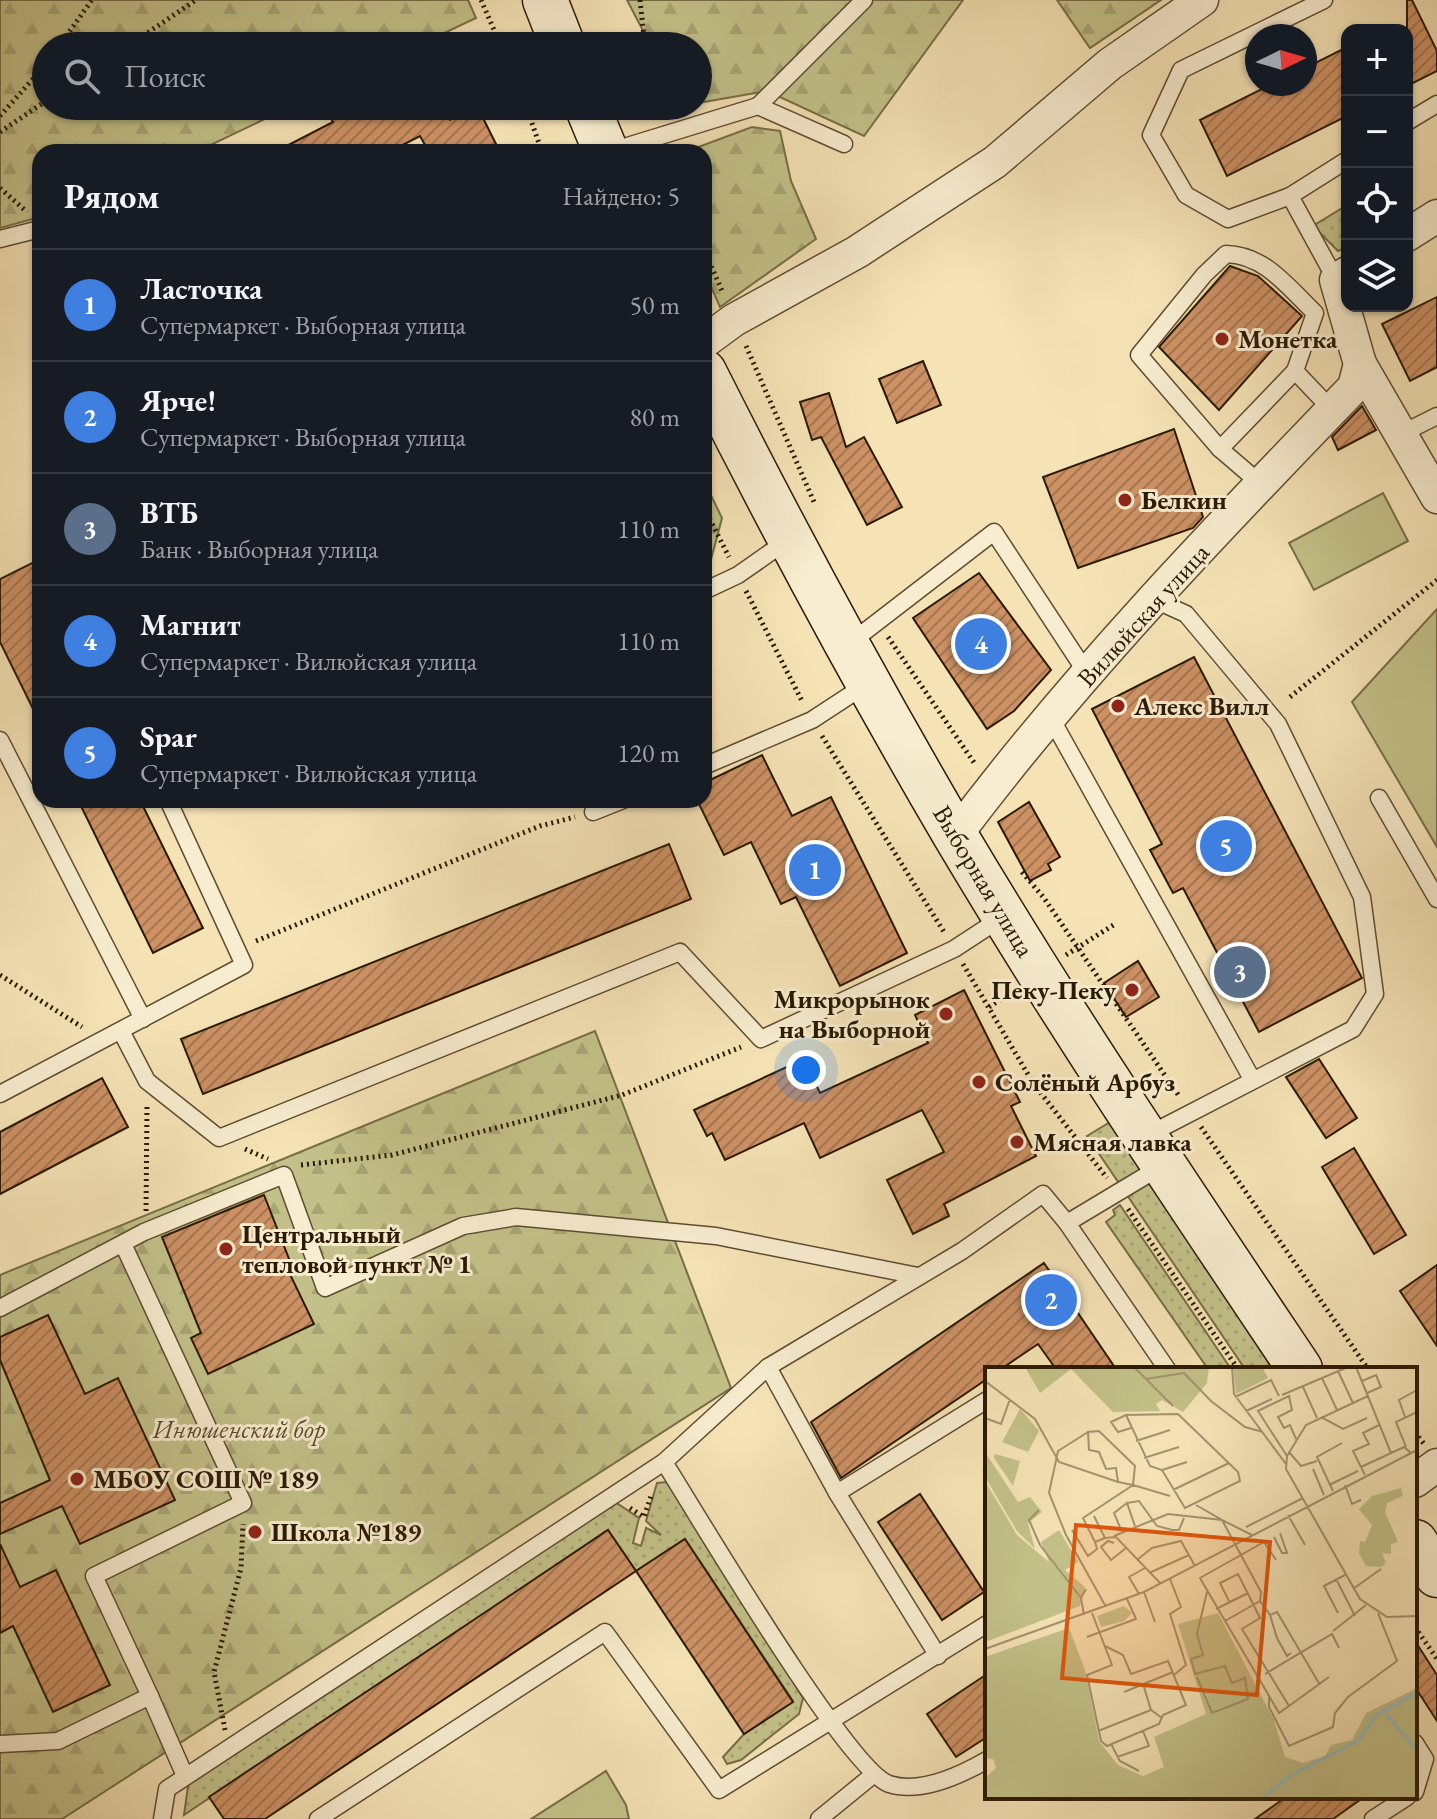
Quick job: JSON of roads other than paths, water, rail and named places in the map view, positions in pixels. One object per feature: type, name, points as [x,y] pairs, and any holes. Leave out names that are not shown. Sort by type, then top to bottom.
[{"type":"main road","points":[[545,0],[558,32]]},
{"type":"main road","points":[[593,120],[604,144]]},
{"type":"main road","name":"Выборная улица","points":[[712,388],[789,540],[862,634],[868,683],[956,835],[1154,1151],[1299,1367]]},
{"type":"main road","points":[[1417,1545],[1437,1575]]},
{"type":"street","points":[[712,336],[734,320],[857,252],[995,162],[1110,64],[1202,0]]},
{"type":"street","points":[[1413,231],[1437,216]]},
{"type":"street","points":[[1349,312],[1360,364],[1437,497]]},
{"type":"street","name":"Вилюйская улица","points":[[956,835],[991,788],[1088,675],[1354,387],[1360,364]]},
{"type":"street","points":[[1417,1480],[1437,1465]]},
{"type":"lane","points":[[633,144],[758,106],[864,0]]},
{"type":"lane","points":[[1324,0],[1181,70],[1151,135],[1186,195],[1228,219],[1290,196],[1341,164]]},
{"type":"lane","points":[[1413,118],[1437,104]]},
{"type":"lane","points":[[758,106],[844,144]]},
{"type":"lane","points":[[1290,196],[1341,275]]},
{"type":"lane","points":[[0,239],[32,231]]},
{"type":"lane","points":[[1220,449],[1295,371],[1315,313],[1270,270],[1246,254],[1226,254],[1204,275],[1139,355],[1220,449],[1262,485]]},
{"type":"lane","points":[[1295,371],[1332,410]]},
{"type":"lane","points":[[1401,434],[1437,416]]},
{"type":"lane","points":[[862,634],[994,532],[1088,675]]},
{"type":"lane","points":[[712,587],[738,575],[789,540]]},
{"type":"lane","points":[[1067,1223],[1117,1192],[1190,1112],[1353,1029],[1375,994],[1362,897],[1278,724],[1186,614],[1155,600]]},
{"type":"lane","points":[[712,763],[812,720],[868,683]]},
{"type":"lane","points":[[1051,718],[1252,1079]]},
{"type":"lane","points":[[0,740],[4,758],[143,1019]]},
{"type":"lane","points":[[1379,798],[1437,899]]},
{"type":"lane","points":[[0,1094],[244,965],[172,808]]},
{"type":"lane","points":[[593,812],[603,808]]},
{"type":"lane","points":[[121,1031],[147,1081],[219,1138],[680,952],[761,1039],[954,949],[1005,916]]},
{"type":"lane","points":[[0,1308],[144,1232],[284,1175],[325,1288],[463,1226],[516,1217],[716,1236],[918,1276]]},
{"type":"lane","points":[[162,1819],[167,1789],[185,1776],[664,1462],[768,1367],[962,1251],[1043,1194],[1067,1223],[1166,1367]]},
{"type":"lane","points":[[123,1244],[243,1503],[94,1576],[185,1776]]},
{"type":"lane","points":[[768,1367],[837,1493],[938,1656]]},
{"type":"lane","points":[[837,1493],[985,1401]]},
{"type":"lane","points":[[664,1462],[831,1723],[873,1775],[891,1785],[925,1784],[965,1773],[985,1761]]},
{"type":"lane","points":[[318,1819],[605,1632],[719,1790],[985,1625]]},
{"type":"lane","points":[[0,1744],[58,1741],[150,1696]]},
{"type":"lane","points":[[1417,1746],[1431,1764],[1417,1790]]},
{"type":"lane","points":[[819,1819],[873,1775]]},
{"type":"lane","points":[[1373,1819],[1404,1799]]},
{"type":"place","name":"Монетка","points":[[1222,339]]},
{"type":"place","name":"Белкин","points":[[1125,500]]},
{"type":"place","name":"Магнит","points":[[981,644]]},
{"type":"place","name":"Алекс Вилл","points":[[1118,706]]},
{"type":"place","name":"Spar","points":[[1226,846]]},
{"type":"place","name":"Ласточка","points":[[815,870]]},
{"type":"place","name":"ВТБ","points":[[1240,972]]},
{"type":"place","name":"Пеку-Пеку","points":[[1132,990]]},
{"type":"place","name":"Микрорынок на Выборной","points":[[946,1014]]},
{"type":"place","name":"Солёный Арбуз","points":[[979,1082]]},
{"type":"place","name":"Мясная лавка","points":[[1017,1142]]},
{"type":"place","name":"Центральный тепловой пункт № 1","points":[[226,1249]]},
{"type":"place","name":"Ярче!","points":[[1051,1300]]},
{"type":"place","name":"МБОУ СОШ № 189","points":[[77,1479]]},
{"type":"place","name":"Школа №189","points":[[255,1532]]},
{"type":"park label","name":"Инюшенский бор","points":[[239,1429]]}]
